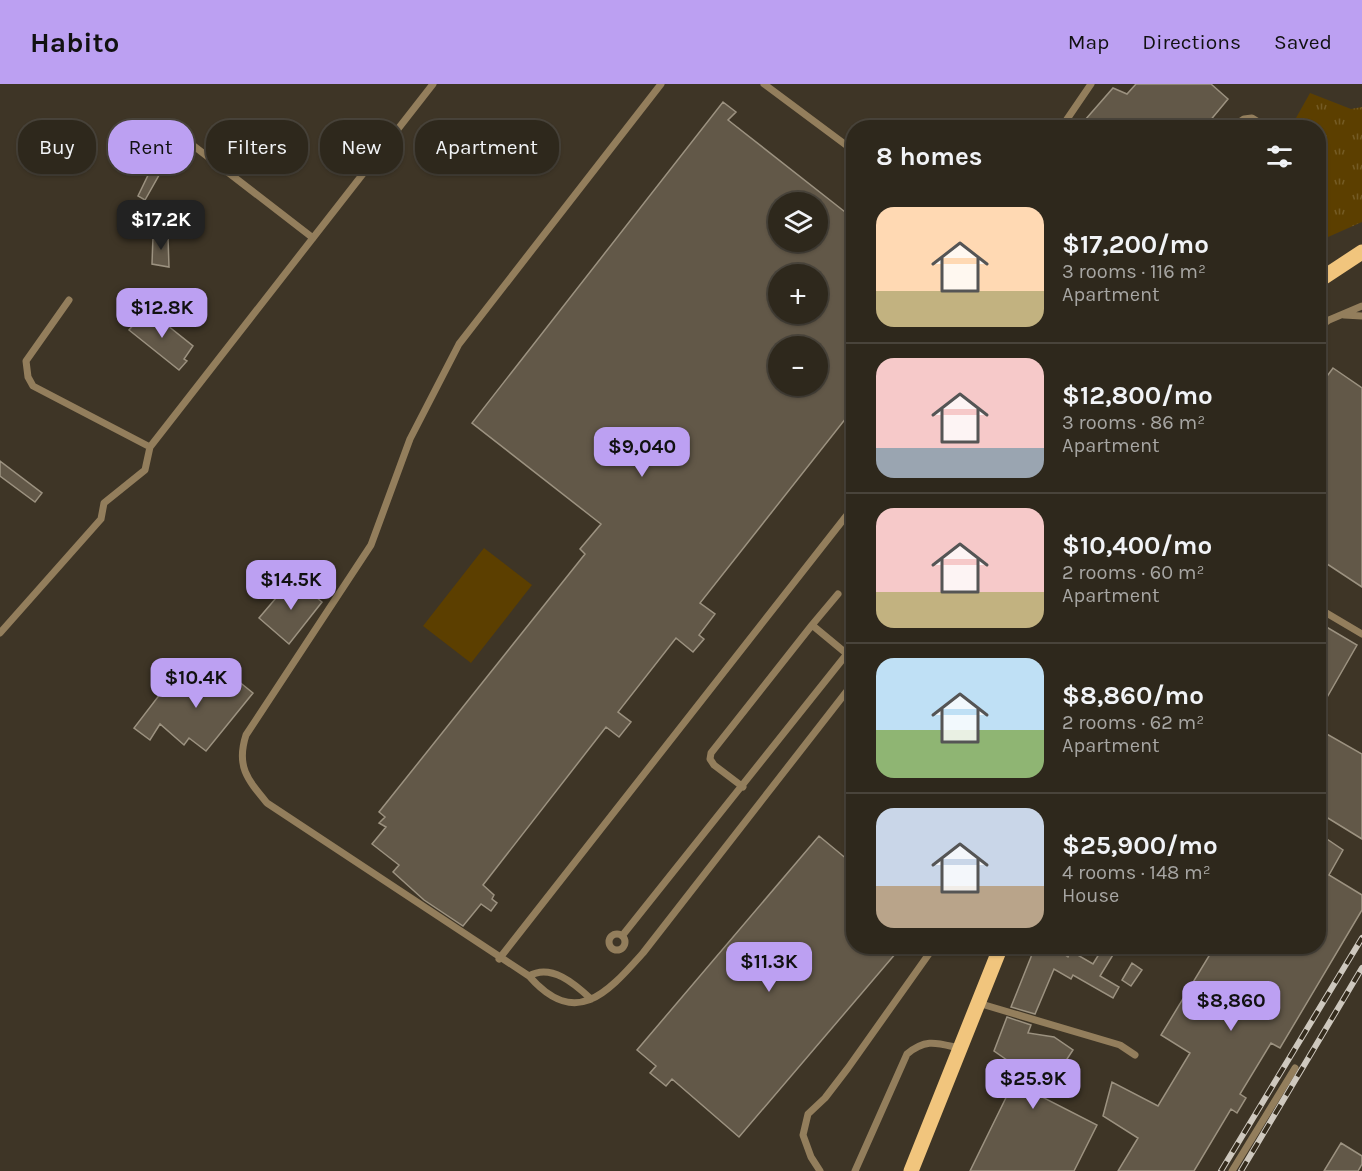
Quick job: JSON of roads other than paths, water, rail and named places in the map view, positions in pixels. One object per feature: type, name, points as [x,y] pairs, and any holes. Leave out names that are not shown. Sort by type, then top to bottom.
[{"type":"main road","points":[[1326,275],[1362,252]]},
{"type":"main road","points":[[911,1171],[998,954]]},
{"type":"lane","points":[[0,633],[101,519],[105,503],[145,471],[150,447],[433,84]]},
{"type":"lane","points":[[661,84],[459,344],[410,440],[371,545],[246,735],[240,753],[251,784],[267,802],[499,959],[529,976],[555,998],[567,1002],[591,999],[609,991],[643,953],[846,692]]},
{"type":"lane","points":[[764,84],[846,145]]},
{"type":"lane","points":[[1067,120],[1092,84]]},
{"type":"lane","points":[[194,146],[313,238]]},
{"type":"lane","points":[[1326,269],[1335,268]]},
{"type":"lane","points":[[69,300],[26,361],[28,377],[33,386],[150,447]]},
{"type":"lane","points":[[1326,322],[1362,306]]},
{"type":"lane","points":[[1344,315],[1362,316]]},
{"type":"lane","points":[[499,959],[846,516]]},
{"type":"lane","points":[[743,787],[714,765],[710,759],[711,753],[838,594]]},
{"type":"lane","points":[[1326,613],[1362,634]]},
{"type":"lane","points":[[812,626],[846,653]]},
{"type":"lane","points":[[622,936],[846,655]]},
{"type":"lane","points":[[820,1171],[811,1157],[803,1135],[808,1114],[825,1098],[929,954]]},
{"type":"lane","points":[[529,976],[542,971],[549,972],[578,987],[591,999]]},
{"type":"lane","points":[[978,1003],[1120,1045],[1135,1055]]},
{"type":"lane","points":[[855,1171],[907,1054],[919,1044],[934,1043],[959,1048]]},
{"type":"lane","points":[[1232,1171],[1295,1068]]},
{"type":"railway","points":[[1221,1171],[1362,938]]},
{"type":"railway","points":[[1241,1171],[1362,968]]}]
